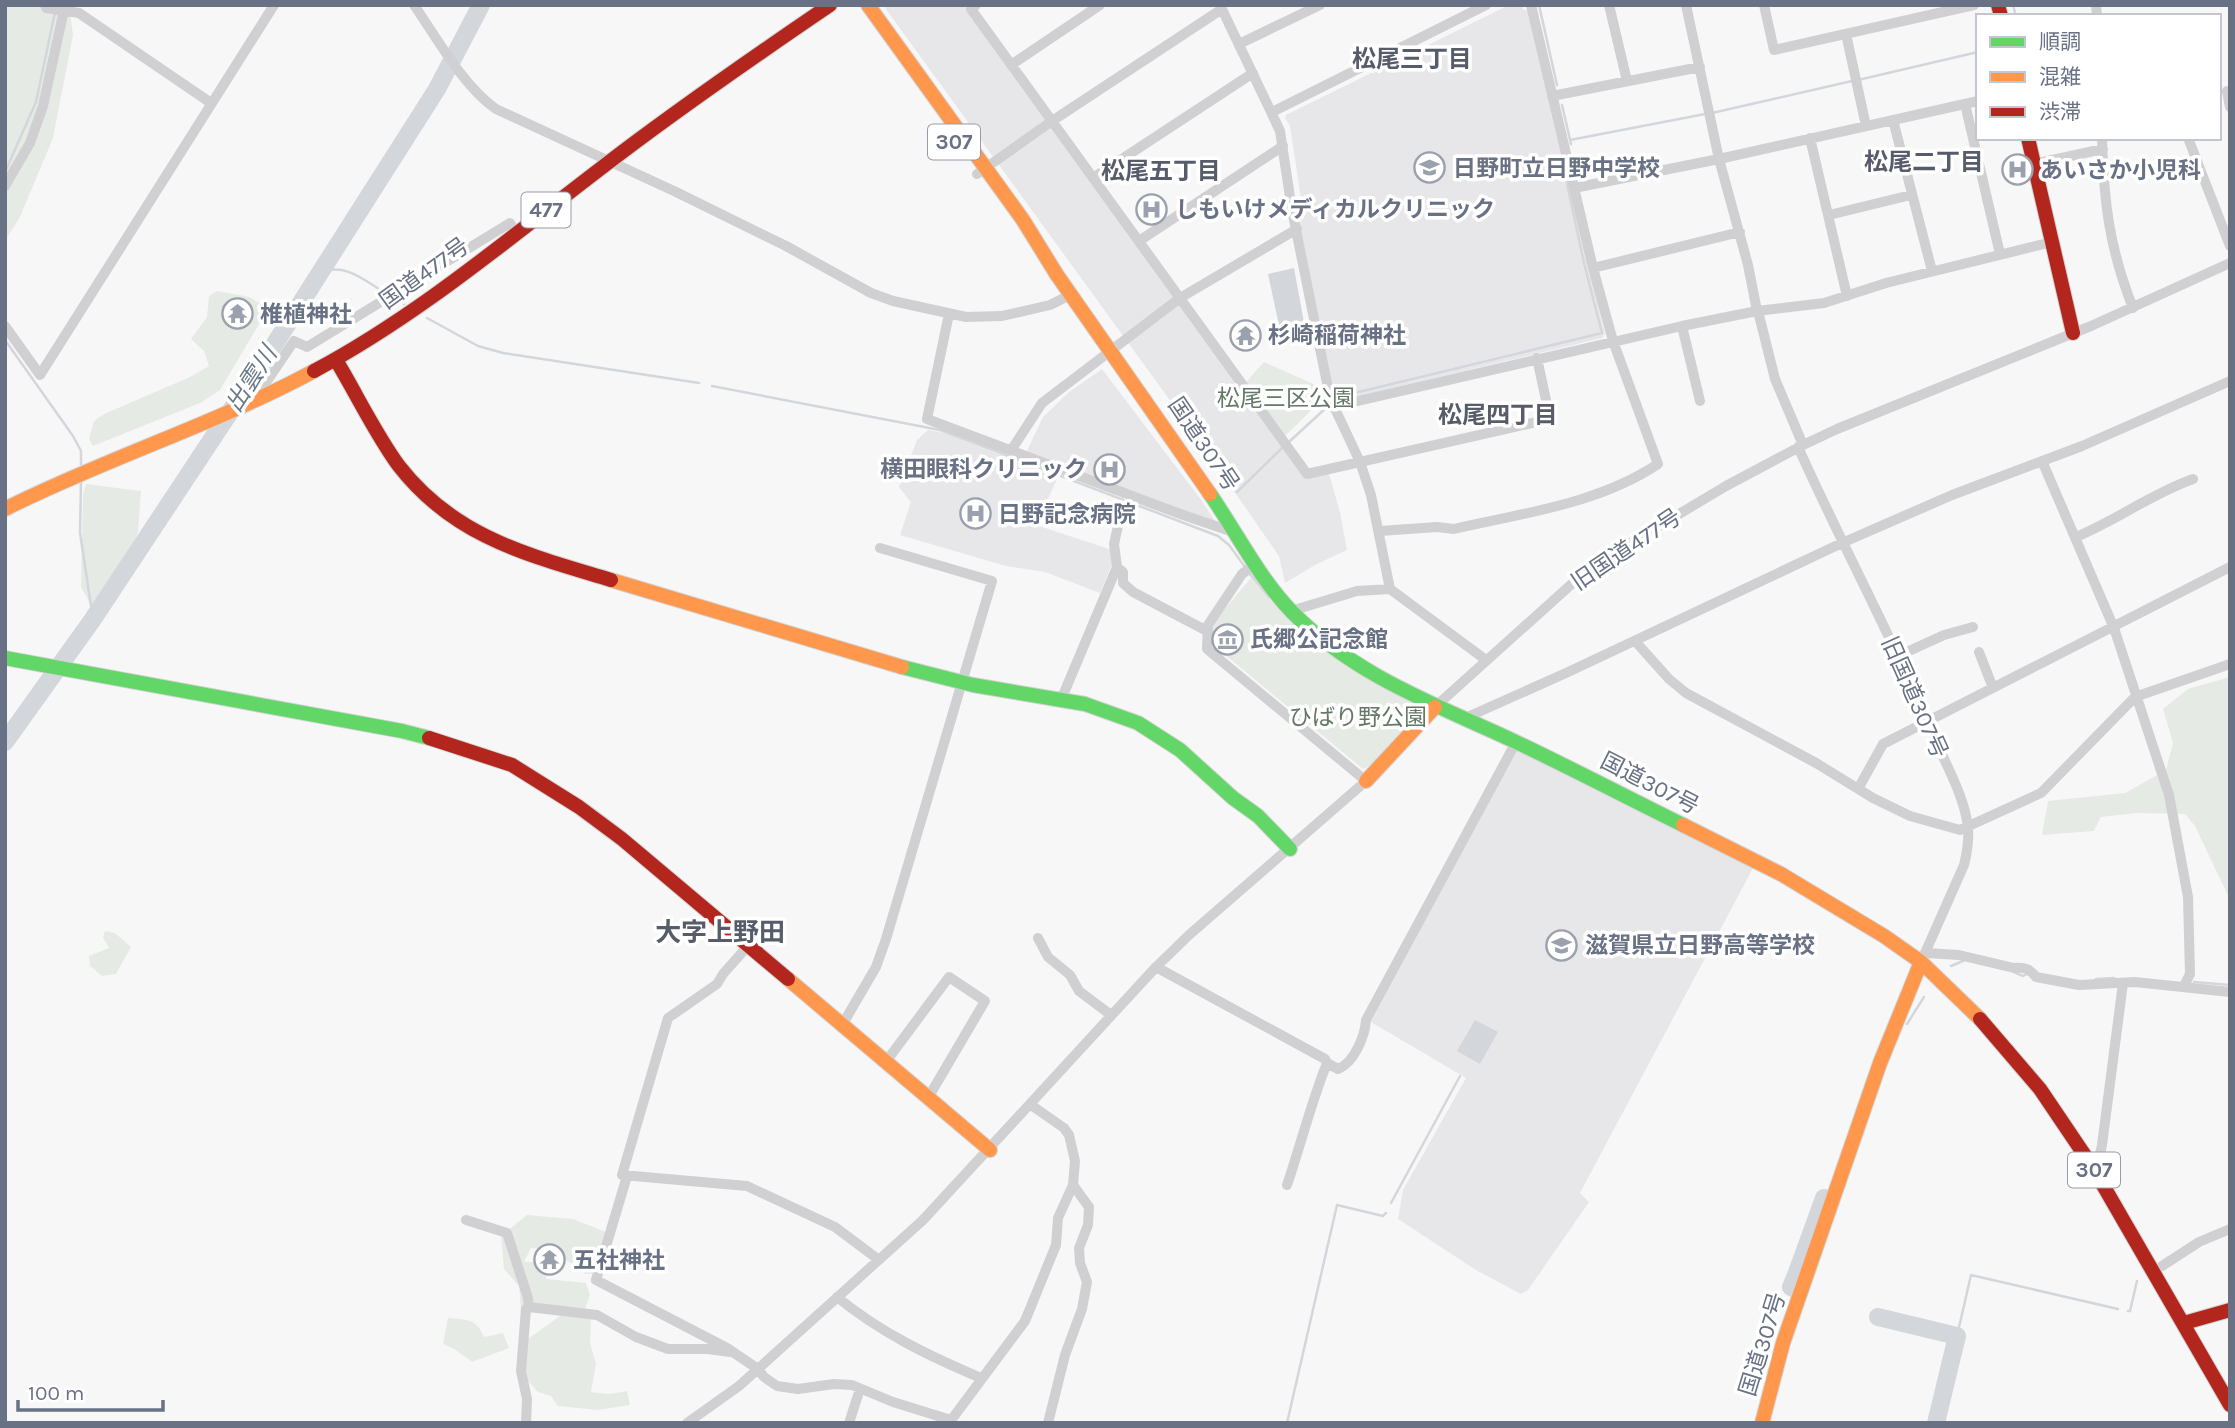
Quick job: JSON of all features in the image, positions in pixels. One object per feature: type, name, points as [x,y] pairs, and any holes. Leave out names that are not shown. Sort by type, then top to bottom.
[{"type":"main road","name":"国道477号","points":[[5,509],[72,476],[261,399],[336,359],[404,318],[610,161],[830,5]]},
{"type":"main road","name":"国道307号","points":[[855,5],[982,171]]},
{"type":"main road","name":"国道307号","points":[[868,5],[1026,240],[1072,294],[1237,533],[1249,569],[1291,611],[1336,651],[1368,672],[1435,707],[1516,742],[1781,874],[1923,958],[1880,1063],[1783,1343],[1762,1423]]},
{"type":"main road","points":[[2028,140],[2073,333]]},
{"type":"main road","points":[[336,359],[398,464],[434,504],[471,531],[492,542],[920,672],[1085,704],[1122,716],[1180,750],[1233,798],[1258,816],[1290,849]]},
{"type":"main road","points":[[5,657],[402,731],[461,747],[512,765],[541,781],[612,832],[989,1150]]},
{"type":"main road","points":[[1366,781],[1435,707]]},
{"type":"main road","name":"307","points":[[1923,958],[1986,1024],[2040,1089],[2092,1166],[2230,1405]]},
{"type":"main road","points":[[2184,1323],[2230,1310]]},
{"type":"street","points":[[5,326],[40,376],[274,5]]},
{"type":"street","points":[[414,5],[485,102],[496,109],[786,246],[871,293],[893,301],[966,317],[1002,316],[1050,305],[1072,294]]},
{"type":"street","points":[[976,5],[971,9],[1307,474],[1550,419],[1537,358]]},
{"type":"street","points":[[1011,65],[1100,5]]},
{"type":"street","points":[[1239,44],[1320,5]]},
{"type":"street","points":[[1272,112],[1486,5]]},
{"type":"street","points":[[1380,531],[1437,527],[1454,529],[1582,499],[1614,488],[1658,464],[1613,341],[1593,268],[1531,5]]},
{"type":"street","points":[[1609,5],[1627,81]]},
{"type":"street","name":"旧国道307号","points":[[1686,5],[1719,159],[1740,232],[1775,379],[1842,543],[1927,721],[1960,798],[1968,827],[1964,865],[1923,958]]},
{"type":"street","points":[[1764,5],[1774,50],[1973,5]]},
{"type":"street","points":[[1913,5],[1916,18]]},
{"type":"street","points":[[982,171],[1221,7],[1280,131],[1290,199],[1332,407],[1360,462],[1380,531],[1390,589]]},
{"type":"street","points":[[5,186],[30,143],[43,106],[57,8],[79,12],[211,103]]},
{"type":"street","points":[[1846,34],[1866,126]]},
{"type":"street","points":[[1552,96],[1700,67]]},
{"type":"street","points":[[1093,178],[1253,72]]},
{"type":"street","points":[[2230,91],[2227,92],[2230,108]]},
{"type":"street","points":[[1574,187],[1719,159],[1976,101]]},
{"type":"street","points":[[1965,104],[2000,254]]},
{"type":"street","points":[[1893,120],[1932,271]]},
{"type":"street","points":[[1810,138],[1847,296]]},
{"type":"street","points":[[2189,140],[2230,246]]},
{"type":"street","points":[[2034,164],[2103,143],[2106,209],[2114,254],[2133,308]]},
{"type":"street","points":[[1139,241],[1283,146]]},
{"type":"street","points":[[1829,215],[1911,195]]},
{"type":"street","points":[[261,399],[265,384],[294,341],[307,347],[510,223],[516,233]]},
{"type":"street","points":[[1012,449],[1042,403],[1180,298],[1297,229]]},
{"type":"street","points":[[1593,268],[1740,232]]},
{"type":"street","points":[[1332,407],[1682,326],[1757,311],[1824,303],[1932,271],[2052,242]]},
{"type":"street","points":[[1801,446],[2133,308],[2230,263]]},
{"type":"street","points":[[949,314],[927,419],[1183,516],[1237,533]]},
{"type":"street","points":[[1682,326],[1700,401]]},
{"type":"street","points":[[1463,719],[1842,543],[2230,381]]},
{"type":"street","name":"旧国道477号","points":[[1435,707],[1574,581],[1607,557],[1679,513],[1801,446]]},
{"type":"street","points":[[2042,461],[2114,628],[2169,796],[2188,897],[2190,974],[2184,986]]},
{"type":"street","points":[[2076,537],[2124,515],[2149,497],[2193,479]]},
{"type":"street","points":[[1061,700],[1117,567],[1114,544],[1118,526]]},
{"type":"street","points":[[841,1027],[876,967],[886,939],[992,581],[880,548]]},
{"type":"street","points":[[1117,567],[1123,572],[1122,583],[1133,592],[1207,631]]},
{"type":"street","points":[[1858,789],[1883,744],[2230,567]]},
{"type":"street","points":[[687,1423],[758,1369],[923,1220],[1156,967],[1366,781],[1207,649],[1208,625],[1249,569]]},
{"type":"street","points":[[1291,611],[1357,592],[1390,589],[1486,660]]},
{"type":"street","points":[[1898,656],[1944,635],[1973,627]]},
{"type":"street","points":[[1635,641],[1681,690],[1910,816],[1960,830],[2042,793],[2135,697],[2230,664]]},
{"type":"street","points":[[1979,652],[1993,688]]},
{"type":"street","points":[[1156,967],[1325,1059],[1326,1063],[1338,1069],[1346,1066],[1365,1032],[1366,1020],[1516,742]]},
{"type":"street","points":[[1038,938],[1048,957],[1070,975],[1079,990],[1111,1015]]},
{"type":"street","points":[[747,947],[717,984],[668,1018],[622,1174],[747,1186],[835,1227],[878,1260]]},
{"type":"street","points":[[1923,958],[1959,955],[2079,985],[2123,983],[2184,986],[2230,992]]},
{"type":"street","points":[[885,1063],[949,977],[985,1002],[928,1098]]},
{"type":"street","points":[[2092,1166],[2099,1158],[2102,1145],[2123,983]]},
{"type":"street","points":[[1287,1185],[1326,1063]]},
{"type":"street","points":[[627,1176],[596,1280],[736,1353],[777,1386],[788,1389],[834,1384],[852,1385],[950,1421],[1026,1321],[1056,1245],[1058,1218],[1073,1185],[1075,1161],[1069,1135],[1064,1128],[1031,1105]]},
{"type":"street","points":[[1048,1423],[1065,1355],[1082,1310],[1087,1282],[1080,1263],[1079,1248],[1088,1225],[1089,1207],[1073,1185]]},
{"type":"street","points":[[467,1220],[508,1234],[529,1307]]},
{"type":"street","points":[[2162,1266],[2199,1242],[2230,1229]]},
{"type":"street","points":[[837,1297],[858,1315],[898,1340],[981,1378]]},
{"type":"street","points":[[529,1307],[597,1315],[636,1337],[668,1349],[708,1349],[736,1353]]},
{"type":"street","points":[[527,1423],[527,1399],[521,1371],[526,1308],[529,1307]]},
{"type":"street","points":[[849,1423],[860,1389]]},
{"type":"shaded area","points":[[883,5],[964,5],[1305,479],[1329,474],[1347,550],[1285,583],[1279,556],[1195,435]]},
{"type":"shaded area","name":"日野町立日野中学校","points":[[1509,5],[1522,5],[1523,10],[1528,10],[1605,334],[1602,338],[1339,401],[1334,396],[1297,210],[1303,212],[1286,115]]},
{"type":"shaded area","points":[[1294,268],[1307,339],[1283,344],[1268,274]]},
{"type":"shaded area","points":[[1102,369],[1215,521],[1026,453],[1043,417],[1069,392]]},
{"type":"shaded area","name":"日野記念病院","points":[[928,430],[944,433],[1058,477],[1036,525],[1112,550],[1112,564],[1100,593],[1045,572],[1006,566],[900,535],[911,502],[899,487],[917,440]]},
{"type":"shaded area","name":"滋賀県立日野高等学校","points":[[1517,749],[1753,868],[1580,1193],[1589,1202],[1528,1290],[1521,1294],[1476,1270],[1398,1219],[1403,1190],[1466,1078],[1371,1022]]},
{"type":"shaded area","points":[[1475,1020],[1498,1032],[1480,1064],[1457,1051]]},
{"type":"green space","points":[[5,5],[69,5],[73,35],[53,138],[20,217],[5,241]]},
{"type":"green space","points":[[217,291],[250,297],[268,309],[220,390],[200,403],[93,446],[89,439],[94,421],[104,414],[190,377],[209,366],[204,351],[191,339],[207,317],[209,296]]},
{"type":"green space","name":"松尾三区公園","points":[[1264,362],[1323,388],[1324,398],[1285,436],[1246,382]]},
{"type":"green space","points":[[86,484],[141,491],[138,533],[92,607],[81,587],[83,494]]},
{"type":"green space","name":"ひばり野公園","points":[[1251,578],[1284,615],[1418,710],[1414,724],[1371,765],[1363,769],[1212,644],[1212,624]]},
{"type":"green space","points":[[2230,677],[2230,900],[2195,826],[2185,814],[2136,813],[2101,817],[2094,831],[2042,835],[2048,801],[2125,793],[2166,770],[2173,743],[2163,709],[2188,689]]},
{"type":"green space","points":[[105,931],[115,933],[131,947],[116,974],[102,976],[90,966],[89,956],[109,948],[103,937]]},
{"type":"green space","points":[[527,1215],[573,1219],[611,1234],[594,1274],[585,1274],[553,1250],[531,1248],[524,1262],[546,1262],[546,1279],[586,1283],[590,1295],[585,1309],[521,1310],[519,1286],[504,1269],[501,1236]]},
{"type":"green space","points":[[560,1316],[591,1317],[590,1343],[596,1364],[591,1392],[610,1394],[627,1391],[630,1405],[598,1410],[558,1406],[551,1396],[538,1392],[528,1381],[523,1355],[528,1339]]},
{"type":"green space","points":[[448,1318],[474,1323],[484,1337],[503,1333],[509,1348],[472,1362],[443,1344]]},
{"type":"waterway","name":"出雲川","points":[[5,742],[93,619],[269,353],[437,89],[481,5]]},
{"type":"waterway","points":[[1539,5],[1557,85]]},
{"type":"waterway","points":[[2013,5],[2015,14]]},
{"type":"waterway","points":[[5,172],[36,102],[55,12]]},
{"type":"waterway","points":[[1858,80],[1976,52]]},
{"type":"waterway","points":[[1712,113],[1852,81]]},
{"type":"waterway","points":[[1562,105],[1571,144]]},
{"type":"waterway","points":[[1570,140],[1705,114]]},
{"type":"waterway","points":[[1338,397],[1602,333],[1563,165]]},
{"type":"waterway","points":[[320,273],[337,269],[352,273],[382,291]]},
{"type":"waterway","points":[[396,299],[404,304]]},
{"type":"waterway","points":[[427,318],[478,346],[503,353],[699,383]]},
{"type":"waterway","points":[[5,340],[73,436],[81,451],[81,464]]},
{"type":"waterway","points":[[712,386],[940,430],[1218,536],[1229,545],[1245,567]]},
{"type":"waterway","points":[[1290,441],[1327,407]]},
{"type":"waterway","points":[[1237,492],[1283,447]]},
{"type":"waterway","points":[[81,481],[80,533],[93,619]]},
{"type":"waterway","points":[[1249,573],[1269,597]]},
{"type":"waterway","points":[[1951,966],[1963,961]]},
{"type":"waterway","points":[[2014,972],[2023,976],[2027,974]]},
{"type":"waterway","points":[[2096,979],[2114,978]]},
{"type":"waterway","points":[[2194,982],[2230,985]]},
{"type":"waterway","points":[[1907,1024],[1924,997]]},
{"type":"waterway","points":[[1391,1203],[1460,1076]]},
{"type":"waterway","points":[[1793,1288],[1791,1287],[1824,1198]]},
{"type":"waterway","points":[[1287,1423],[1337,1205],[1383,1216],[1386,1213]]},
{"type":"waterway","points":[[1957,1336],[1971,1275],[2118,1309]]},
{"type":"waterway","points":[[2128,1311],[2137,1281]]},
{"type":"waterway","points":[[1878,1317],[1957,1336],[1936,1423]]},
{"type":"traffic: fast","points":[[1210,494],[1280,599],[1316,634],[1342,654],[1398,687],[1683,825]]},
{"type":"traffic: fast","points":[[5,658],[429,738]]},
{"type":"traffic: fast","points":[[902,667],[973,685],[1085,704],[1138,723],[1180,750],[1233,798],[1258,816],[1290,849]]},
{"type":"traffic: slow","points":[[868,5],[1023,220],[1057,275],[1210,494]]},
{"type":"traffic: slow","points":[[5,509],[238,408],[314,371]]},
{"type":"traffic: slow","points":[[611,580],[902,667]]},
{"type":"traffic: slow","points":[[1366,781],[1435,707]]},
{"type":"traffic: slow","points":[[1683,825],[1781,874],[1884,936],[1921,962],[1980,1019]]},
{"type":"traffic: slow","points":[[1762,1423],[1783,1343],[1880,1063],[1921,962]]},
{"type":"traffic: slow","points":[[788,979],[990,1150]]},
{"type":"traffic: jam","points":[[314,371],[425,302],[657,126],[830,5]]},
{"type":"traffic: jam","points":[[1998,5],[2000,14]]},
{"type":"traffic: jam","points":[[2028,140],[2073,333]]},
{"type":"traffic: jam","points":[[336,360],[399,466],[421,491],[444,511],[495,541],[611,580]]},
{"type":"traffic: jam","points":[[429,738],[512,765],[579,807],[622,839],[788,979]]},
{"type":"traffic: jam","points":[[1980,1019],[2040,1089],[2092,1166],[2230,1405]]},
{"type":"traffic: jam","points":[[2184,1323],[2230,1310]]},
{"type":"place","name":"日野町立日野中学校","points":[[1430,168]]},
{"type":"place","name":"あいさか小児科","points":[[2017,170]]},
{"type":"place","name":"しもいけメディカルクリニック","points":[[1152,209]]},
{"type":"place","name":"椎植神社","points":[[237,314]]},
{"type":"place","name":"杉崎稲荷神社","points":[[1245,335]]},
{"type":"place","name":"横田眼科クリニック","points":[[1110,469]]},
{"type":"place","name":"日野記念病院","points":[[975,514]]},
{"type":"place","name":"氏郷公記念館","points":[[1227,639]]},
{"type":"place","name":"滋賀県立日野高等学校","points":[[1562,945]]},
{"type":"place","name":"五社神社","points":[[550,1260]]},
{"type":"district","name":"松尾三丁目","points":[[1412,59]]},
{"type":"district","name":"松尾二丁目","points":[[1924,162]]},
{"type":"district","name":"松尾五丁目","points":[[1161,171]]},
{"type":"district","name":"松尾四丁目","points":[[1498,415]]},
{"type":"district","name":"大字上野田","points":[[720,932]]}]
